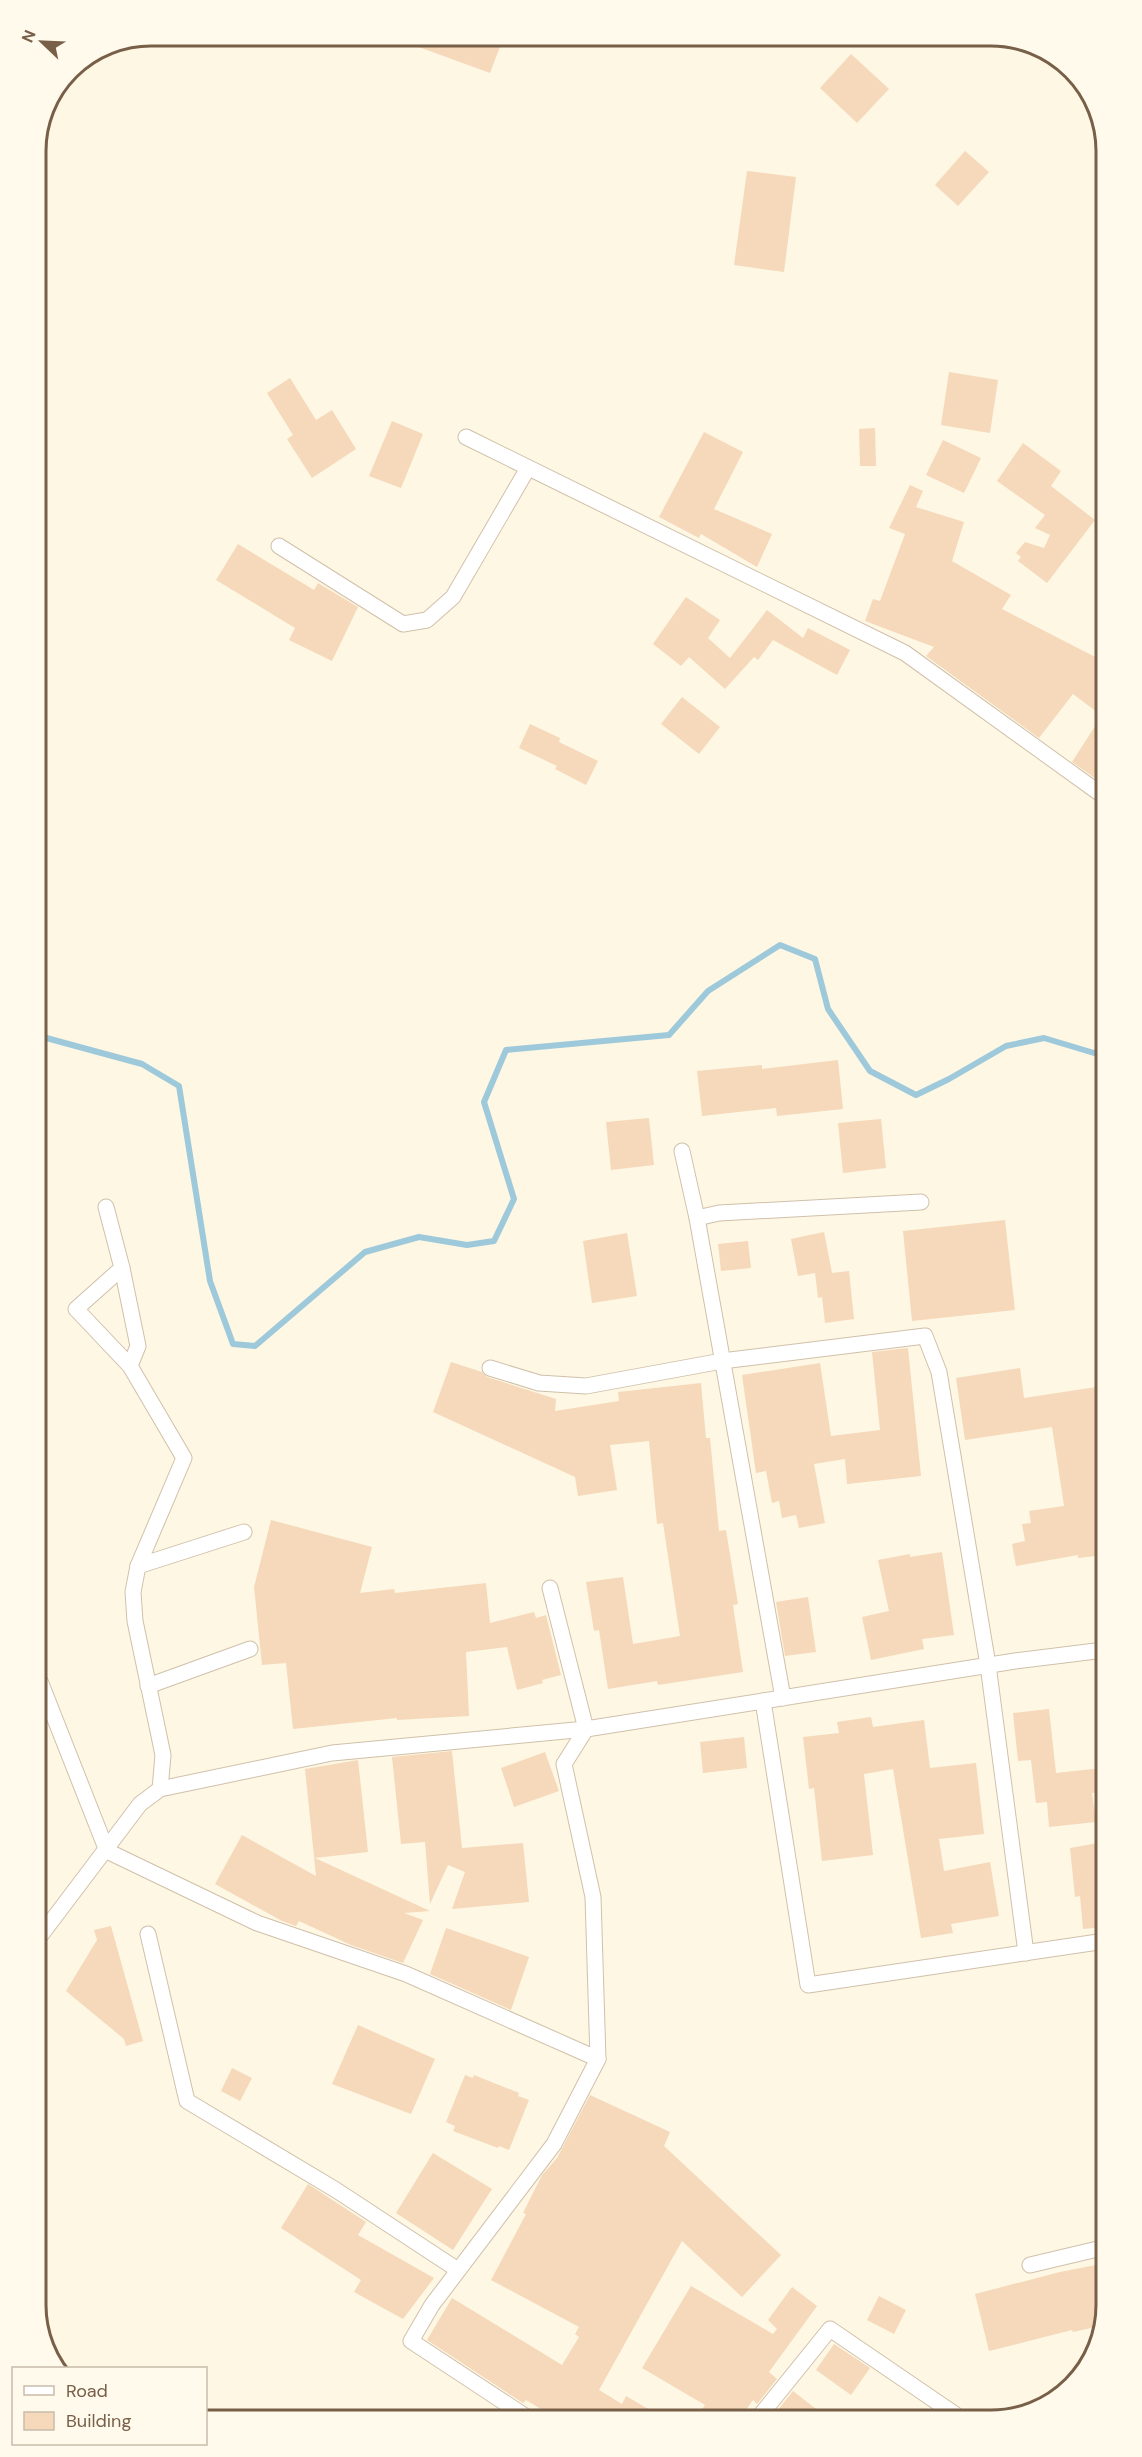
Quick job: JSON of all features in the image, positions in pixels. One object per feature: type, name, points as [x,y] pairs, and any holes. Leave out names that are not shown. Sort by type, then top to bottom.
[{"type":"street","points":[[466,437],[905,653],[1096,791]]},
{"type":"street","points":[[279,546],[403,624],[427,620],[453,597],[528,468]]},
{"type":"street","points":[[682,1151],[697,1218],[783,1698]]},
{"type":"street","points":[[697,1218],[718,1213],[921,1202]]},
{"type":"street","points":[[106,1207],[123,1268],[138,1346],[130,1366]]},
{"type":"street","points":[[123,1268],[76,1309],[130,1366],[184,1458],[138,1566],[133,1592],[135,1621],[163,1755],[160,1789]]},
{"type":"street","points":[[490,1368],[539,1383],[586,1386],[722,1361],[925,1336],[939,1372],[988,1665],[1026,1953]]},
{"type":"street","points":[[138,1566],[244,1532]]},
{"type":"street","points":[[516,2410],[411,2341],[432,2305],[554,2144],[598,2060],[593,1897],[564,1764],[586,1730],[550,1588]]},
{"type":"street","points":[[148,1686],[250,1649]]},
{"type":"street","points":[[46,1928],[107,1851],[140,1804],[160,1789],[332,1753],[586,1730],[988,1665],[1096,1651]]},
{"type":"street","points":[[46,1697],[107,1851],[257,1923],[406,1974],[598,2060]]},
{"type":"street","points":[[763,1701],[808,1984],[1096,1942]]},
{"type":"street","points":[[148,1934],[187,2101],[336,2190],[458,2270]]},
{"type":"street","points":[[1030,2265],[1096,2249]]},
{"type":"street","points":[[765,2410],[830,2329],[949,2410]]},
{"type":"building","points":[[417,46],[500,46],[490,73]]},
{"type":"building","points":[[851,54],[889,89],[857,123],[820,88]]},
{"type":"building","points":[[965,151],[989,172],[958,206],[935,185]]},
{"type":"building","points":[[747,171],[796,177],[784,272],[734,265]]},
{"type":"building","points":[[949,372],[998,380],[990,433],[941,425]]},
{"type":"building","points":[[290,378],[316,420],[332,410],[356,449],[312,478],[287,439],[293,435],[267,393]]},
{"type":"building","points":[[392,421],[423,434],[401,488],[369,476]]},
{"type":"building","points":[[875,428],[876,466],[860,466],[859,429]]},
{"type":"building","points":[[704,432],[743,452],[714,509],[772,534],[757,567],[701,534],[699,538],[659,517]]},
{"type":"building","points":[[943,440],[981,458],[964,493],[926,475]]},
{"type":"building","points":[[1023,443],[1061,471],[1051,486],[1095,520],[1047,583],[1018,561],[1021,557],[1016,553],[1025,542],[1044,548],[1050,535],[1035,528],[1045,515],[997,481]]},
{"type":"building","points":[[910,485],[923,491],[916,507],[964,522],[952,561],[1011,595],[1002,609],[1096,657],[1096,711],[1073,694],[1039,738],[926,656],[934,647],[865,621],[873,599],[880,601],[905,534],[889,528]]},
{"type":"building","points":[[238,544],[314,590],[318,583],[358,607],[332,661],[289,640],[295,628],[216,580]]},
{"type":"building","points":[[686,597],[720,620],[708,638],[730,658],[767,610],[803,638],[808,628],[850,650],[837,675],[773,640],[758,660],[754,657],[725,689],[689,657],[681,666],[653,644]]},
{"type":"building","points":[[682,697],[720,727],[699,754],[661,724]]},
{"type":"building","points":[[530,724],[560,738],[559,742],[598,761],[586,785],[555,769],[557,766],[519,748]]},
{"type":"building","points":[[1096,725],[1096,779],[1072,762]]},
{"type":"building","points":[[838,1060],[843,1109],[777,1116],[776,1108],[702,1116],[697,1071],[762,1065],[762,1069]]},
{"type":"building","points":[[649,1118],[654,1165],[611,1170],[606,1122]]},
{"type":"building","points":[[881,1119],[886,1168],[843,1173],[838,1123]]},
{"type":"building","points":[[1005,1220],[1015,1310],[912,1321],[903,1231]]},
{"type":"building","points":[[824,1232],[832,1273],[849,1271],[854,1319],[825,1323],[822,1297],[818,1298],[815,1273],[798,1276],[791,1239]]},
{"type":"building","points":[[627,1233],[637,1296],[592,1303],[583,1241]]},
{"type":"building","points":[[748,1241],[751,1268],[721,1271],[718,1244]]},
{"type":"building","points":[[908,1348],[921,1476],[847,1484],[845,1459],[814,1464],[825,1523],[799,1528],[796,1515],[782,1518],[779,1501],[772,1503],[766,1471],[756,1473],[742,1375],[820,1363],[831,1436],[880,1430],[872,1352]]},
{"type":"building","points":[[451,1362],[482,1372],[487,1377],[556,1399],[555,1411],[619,1401],[618,1392],[701,1383],[706,1438],[710,1438],[719,1531],[726,1530],[738,1604],[733,1605],[743,1672],[658,1685],[657,1681],[608,1689],[599,1630],[594,1631],[586,1582],[623,1577],[633,1644],[680,1636],[663,1523],[657,1524],[649,1441],[610,1445],[617,1490],[578,1496],[575,1477],[433,1412]]},
{"type":"building","points":[[1020,1368],[1024,1398],[1096,1387],[1096,1556],[1078,1558],[1078,1555],[1016,1566],[1012,1544],[1025,1541],[1022,1524],[1031,1523],[1029,1511],[1064,1506],[1052,1427],[965,1440],[956,1378]]},
{"type":"building","points":[[271,1520],[372,1547],[360,1593],[394,1589],[395,1593],[486,1583],[490,1623],[534,1612],[536,1618],[546,1615],[561,1675],[517,1690],[507,1647],[466,1652],[469,1716],[397,1720],[397,1718],[293,1729],[286,1663],[262,1665],[254,1587]]},
{"type":"building","points":[[942,1552],[954,1635],[922,1639],[924,1649],[871,1660],[862,1617],[889,1611],[878,1560],[910,1554],[910,1557]]},
{"type":"building","points":[[808,1597],[816,1652],[785,1656],[776,1602]]},
{"type":"building","points":[[1049,1709],[1056,1773],[1096,1769],[1096,1792],[1092,1793],[1096,1822],[1049,1827],[1047,1802],[1036,1803],[1031,1760],[1018,1761],[1013,1713]]},
{"type":"building","points":[[871,1717],[873,1727],[924,1720],[930,1768],[976,1763],[984,1834],[939,1839],[944,1871],[990,1862],[999,1916],[951,1924],[953,1933],[921,1938],[893,1769],[864,1774],[873,1855],[822,1861],[814,1788],[809,1789],[803,1737],[839,1733],[837,1722]]},
{"type":"building","points":[[744,1737],[747,1768],[703,1773],[700,1742]]},
{"type":"building","points":[[452,1751],[462,1848],[523,1843],[529,1902],[452,1909],[465,1872],[448,1865],[430,1904],[425,1842],[401,1844],[392,1757]]},
{"type":"building","points":[[545,1752],[559,1791],[514,1807],[501,1768]]},
{"type":"building","points":[[358,1760],[368,1852],[315,1858],[430,1911],[404,1913],[423,1920],[403,1963],[351,1945],[299,1921],[296,1926],[282,1921],[215,1884],[242,1835],[316,1876],[305,1769]]},
{"type":"building","points":[[1096,1843],[1096,1928],[1083,1929],[1080,1896],[1075,1897],[1070,1848]]},
{"type":"building","points":[[111,1926],[143,2041],[126,2046],[124,2039],[66,1991],[97,1940],[94,1930]]},
{"type":"building","points":[[446,1928],[529,1957],[511,2010],[430,1974]]},
{"type":"building","points":[[358,2025],[435,2059],[411,2114],[332,2084]]},
{"type":"building","points":[[232,2068],[252,2078],[240,2101],[221,2091]]},
{"type":"building","points":[[465,2075],[473,2078],[474,2075],[519,2093],[518,2096],[529,2100],[509,2150],[453,2131],[455,2126],[446,2122]]},
{"type":"building","points":[[590,2095],[670,2132],[664,2146],[781,2255],[742,2297],[682,2241],[599,2390],[622,2404],[626,2396],[650,2410],[543,2410],[526,2400],[523,2403],[427,2340],[452,2298],[562,2365],[579,2337],[575,2334],[579,2327],[491,2280],[526,2214],[523,2213],[542,2175],[557,2158]]},
{"type":"building","points":[[433,2153],[492,2189],[453,2250],[396,2213]]},
{"type":"building","points":[[308,2184],[366,2222],[358,2235],[434,2278],[403,2319],[354,2292],[361,2280],[281,2228]]},
{"type":"building","points":[[1096,2265],[1096,2306],[1093,2328],[1073,2332],[1072,2330],[989,2351],[975,2294]]},
{"type":"building","points":[[691,2286],[773,2334],[777,2329],[768,2320],[792,2287],[817,2306],[769,2372],[777,2379],[757,2404],[753,2400],[746,2410],[701,2410],[705,2405],[642,2368]]},
{"type":"building","points":[[879,2296],[906,2310],[894,2334],[867,2320]]},
{"type":"building","points":[[834,2344],[870,2368],[851,2395],[816,2370]]},
{"type":"building","points":[[793,2391],[817,2410],[778,2410]]},
{"type":"waterway","points":[[47,1038],[142,1064],[179,1086],[210,1281],[233,1344],[255,1346],[365,1252],[419,1237],[467,1245],[494,1241],[514,1199],[484,1102],[506,1050],[669,1035],[708,991],[780,945],[815,959],[828,1009],[870,1071],[916,1095],[1006,1046],[1044,1038],[1096,1052]]}]
